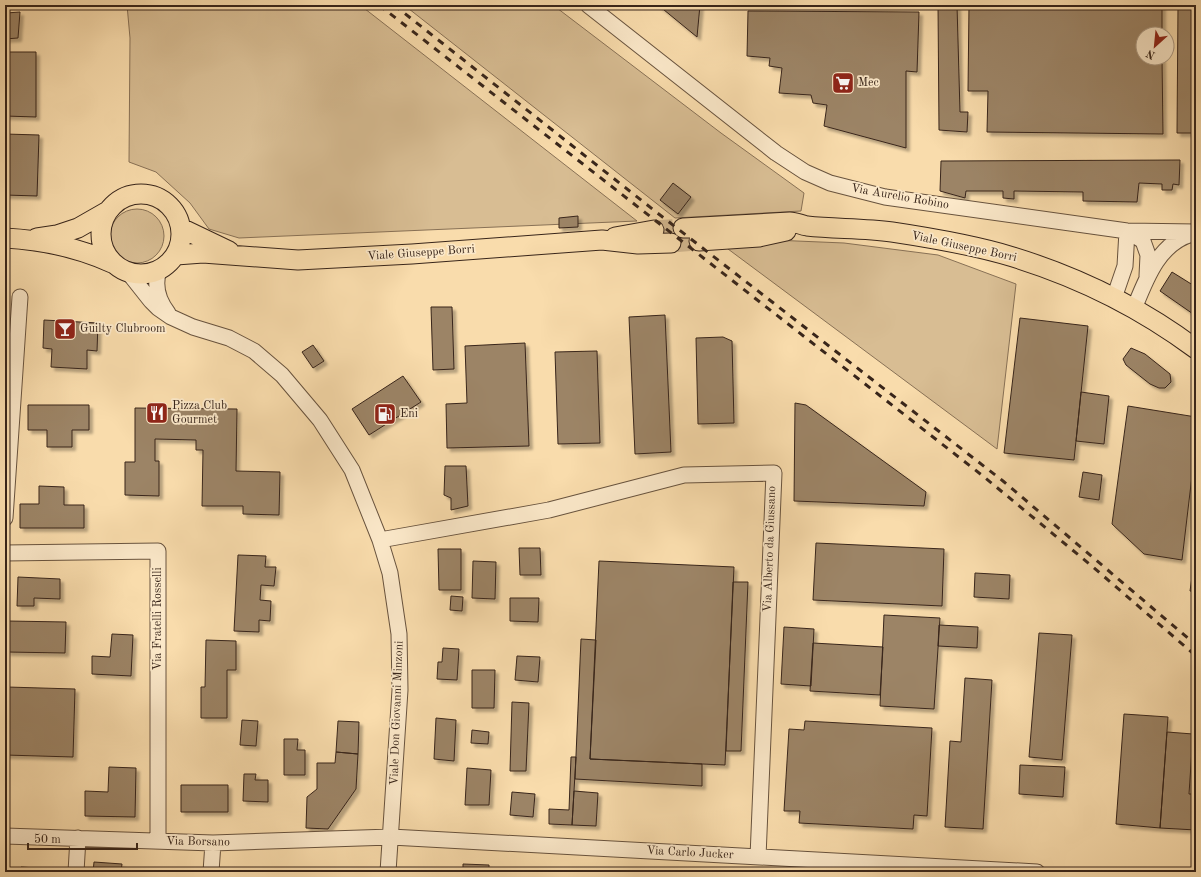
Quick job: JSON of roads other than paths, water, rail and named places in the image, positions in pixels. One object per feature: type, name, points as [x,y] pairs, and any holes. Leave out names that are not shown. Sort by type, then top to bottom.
[{"type":"main road","points":[[142,193],[156,196],[168,203],[177,214],[181,228],[181,242],[176,255],[168,264],[149,274],[138,274],[120,268],[104,252],[100,239],[101,225],[106,212],[115,202],[128,195],[142,193]]},
{"type":"main road","name":"Viale Don Giovanni Minzoni","points":[[5,238],[30,239],[56,235],[78,228],[106,212]]},
{"type":"main road","name":"Viale Giuseppe Borri","points":[[683,228],[787,222],[806,226],[840,227],[891,232],[988,250],[1047,268],[1114,298],[1158,323],[1196,349]]},
{"type":"main road","name":"Viale Giuseppe Borri","points":[[699,241],[767,236],[806,226]]},
{"type":"main road","name":"Viale Giuseppe Borri","points":[[181,228],[239,256]]},
{"type":"main road","name":"Viale Giuseppe Borri","points":[[176,255],[203,253],[298,260],[412,254],[602,240],[631,233],[654,230]]},
{"type":"main road","name":"Viale Don Giovanni Minzoni","points":[[30,239],[92,254],[120,268]]},
{"type":"main road","name":"Viale Giuseppe Borri","points":[[602,240],[638,244],[671,243]]},
{"type":"street","name":"Via Aurelio Robino","points":[[588,5],[776,153],[805,172],[830,184],[885,197],[1127,231],[1196,232]]},
{"type":"street","points":[[1127,231],[1143,241],[1148,255],[1146,278]]},
{"type":"street","points":[[1114,298],[1126,266],[1127,231]]},
{"type":"street","points":[[1134,309],[1146,278],[1159,258],[1170,246],[1182,237],[1196,232]]},
{"type":"street","name":"Viale Don Giovanni Minzoni","points":[[120,268],[158,308],[193,327],[229,338],[254,351],[282,375],[320,420],[352,470],[380,540],[390,573],[400,634],[400,690],[388,872]]},
{"type":"street","points":[[159,270],[157,290],[164,307],[171,316]]},
{"type":"street","points":[[5,518],[20,297]]},
{"type":"street","name":"Via Alberto da Giussano","points":[[380,540],[549,510],[684,475],[774,473],[758,857]]},
{"type":"street","name":"Via Fratelli Rosselli","points":[[5,553],[158,551],[158,841]]},
{"type":"street","name":"Via Borsano","points":[[5,836],[213,843],[391,837]]},
{"type":"street","name":"Via Carlo Jucker","points":[[391,837],[1037,872]]},
{"type":"street","points":[[76,872],[78,838]]},
{"type":"street","points":[[211,872],[213,843]]},
{"type":"tunnel","points":[[654,230],[683,228]]},
{"type":"tunnel","points":[[671,243],[699,241]]},
{"type":"railway","points":[[379,5],[983,476],[1093,567],[1196,656]]},
{"type":"railway","points":[[394,5],[660,215],[1003,481],[1196,645]]},
{"type":"place","name":"Mec","points":[[843,83]]},
{"type":"place","name":"Guilty Clubroom","points":[[65,329]]},
{"type":"place","name":"Pizza Club Gourmet","points":[[157,413]]},
{"type":"place","name":"Eni","points":[[385,414]]}]
